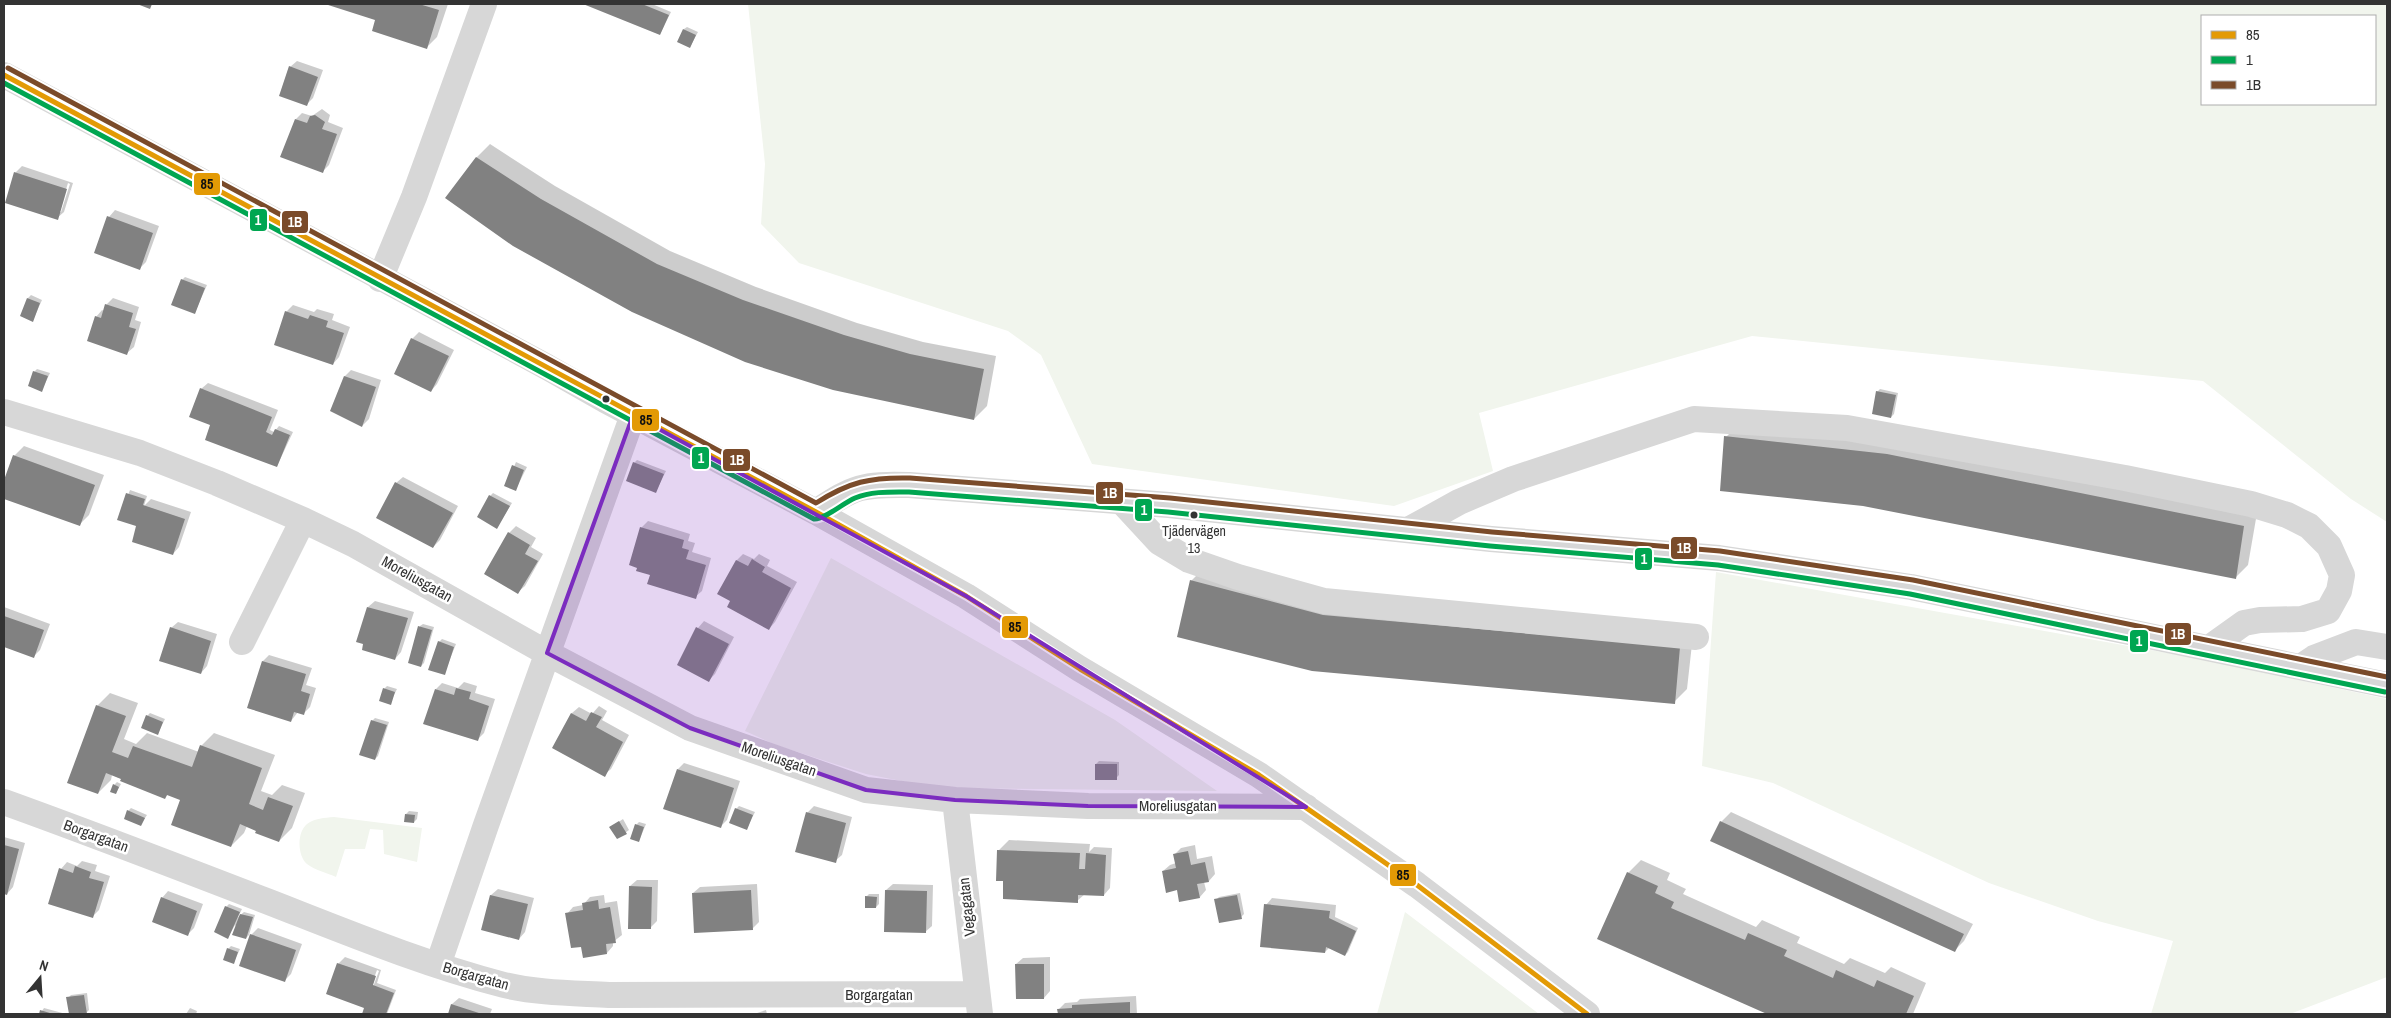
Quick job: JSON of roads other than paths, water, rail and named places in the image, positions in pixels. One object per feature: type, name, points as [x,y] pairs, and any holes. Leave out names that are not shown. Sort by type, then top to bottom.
[{"type":"street","points":[[380,279],[414,197],[484,4]]},
{"type":"street","points":[[4,75],[816,512],[966,596],[1080,668],[1259,775],[1417,885],[1587,1014]]},
{"type":"street","name":"Moreliusgatan","points":[[4,412],[140,454],[217,483],[304,520],[400,569],[547,653],[690,728],[866,790],[956,800],[1088,806],[1306,807]]},
{"type":"street","points":[[438,965],[547,653],[633,415]]},
{"type":"street","points":[[1410,529],[1459,502],[1513,479],[1694,419],[1754,420],[1847,428],[2124,478],[2251,504],[2287,515],[2309,526],[2329,546],[2342,575],[2339,591],[2328,611],[2302,619],[2260,620],[2244,623],[2209,648]]},
{"type":"street","points":[[816,512],[854,489],[874,484],[909,485],[1122,502],[1410,529],[1491,539],[1719,558],[1911,587],[2387,685]]},
{"type":"street","points":[[1122,502],[1159,542],[1189,560],[1238,577],[1324,601],[1696,637]]},
{"type":"street","points":[[242,642],[304,520]]},
{"type":"street","points":[[2302,666],[2314,658],[2356,642],[2387,647]]},
{"type":"street","name":"Vegagatan","points":[[956,800],[978,1004]]},
{"type":"street","name":"Borgargatan","points":[[4,802],[438,965],[505,985],[567,993],[978,1004]]},
{"type":"place","name":"Tjädervägen 13","points":[[1194,515]]}]
